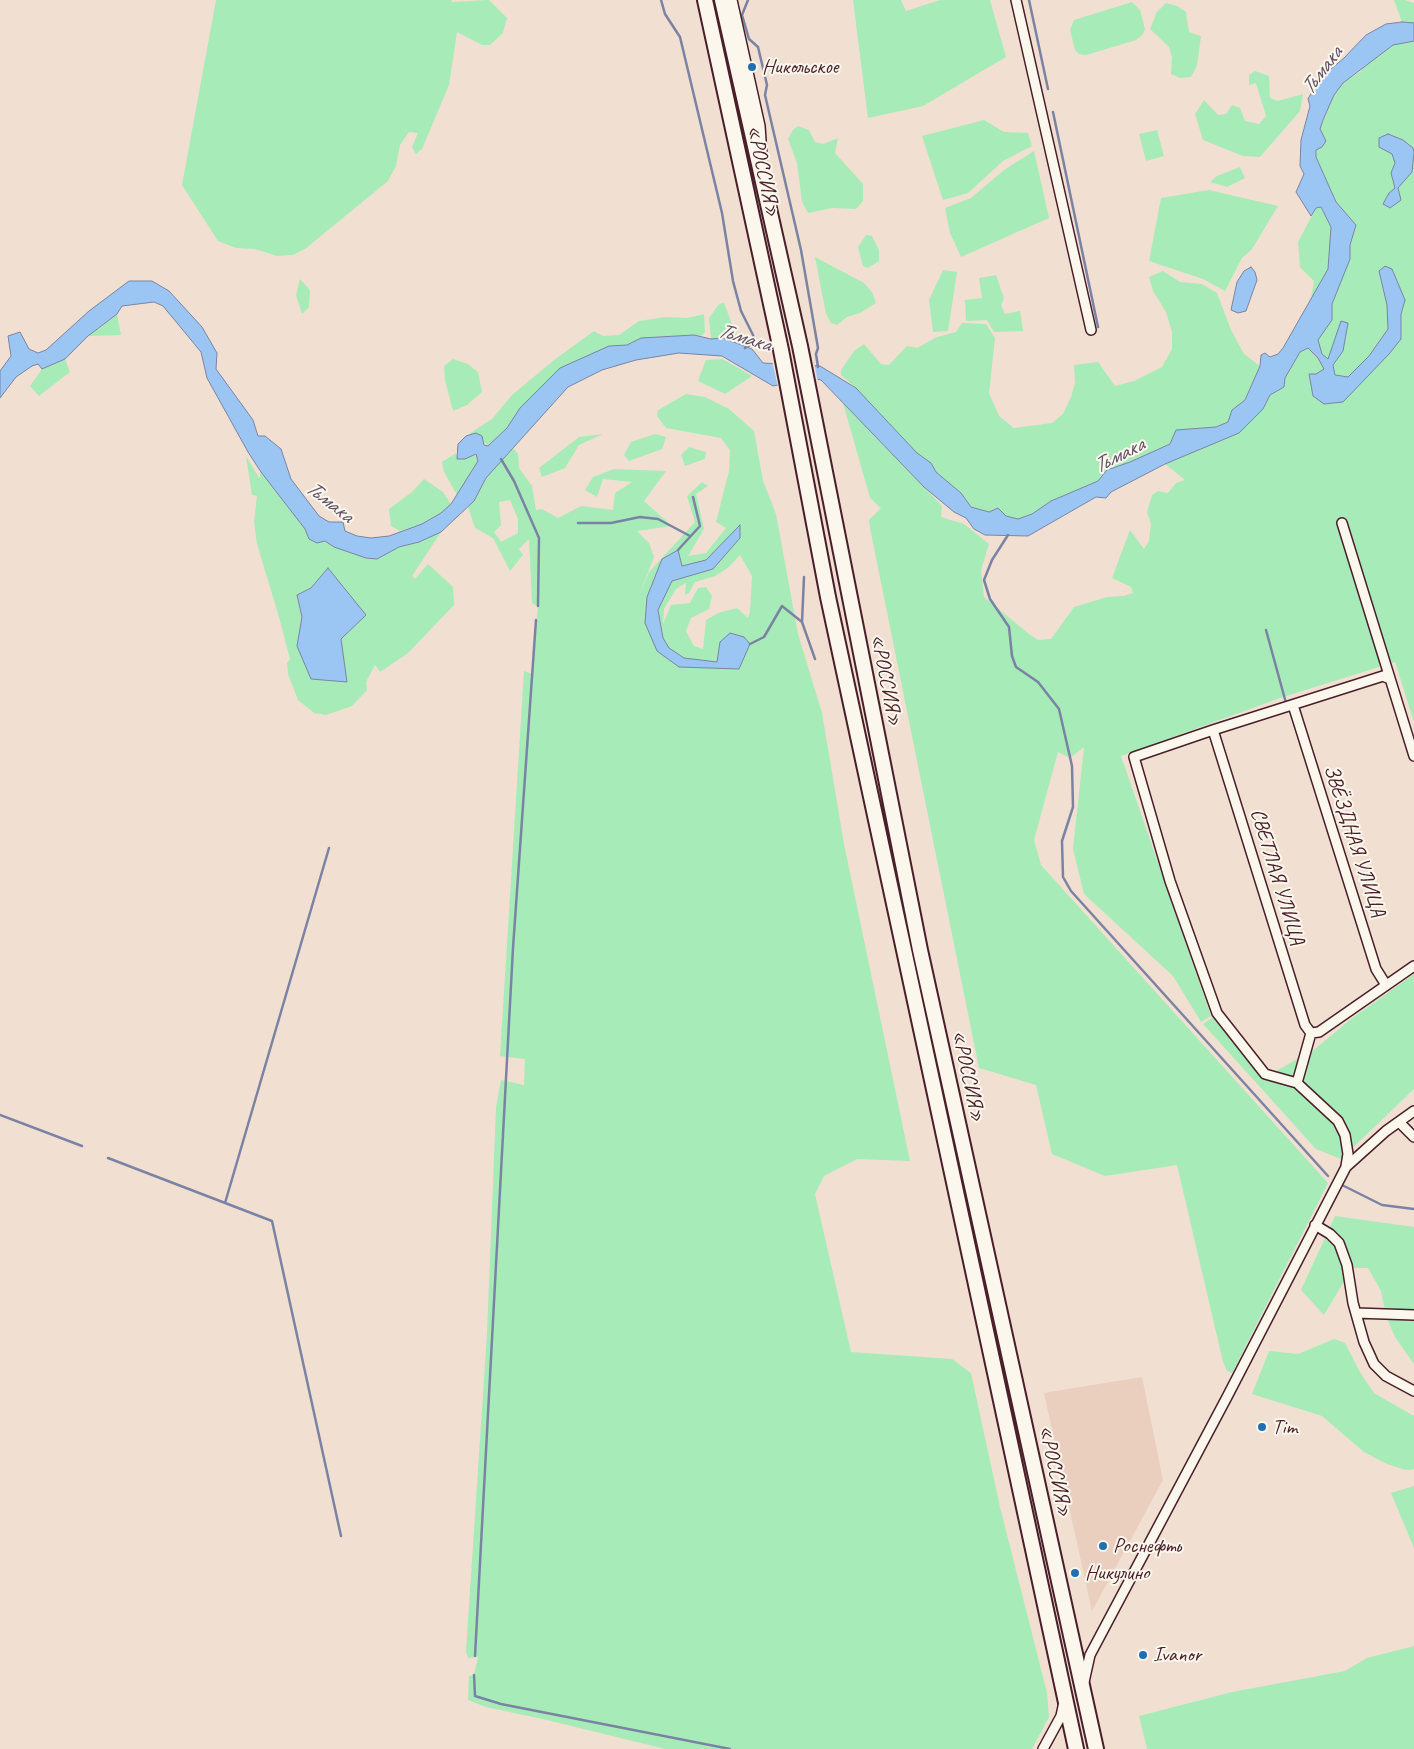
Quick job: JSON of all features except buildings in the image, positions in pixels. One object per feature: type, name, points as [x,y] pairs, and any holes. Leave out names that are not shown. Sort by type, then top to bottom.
[{"type":"highway","name":"«РОССИЯ»","points":[[705,0],[782,350],[828,596],[1064,1701],[1076,1749]]},
{"type":"highway","name":"«РОССИЯ»","points":[[722,0],[800,346],[920,950],[1096,1749]]},
{"type":"street","points":[[732,0],[760,126],[766,197]]},
{"type":"street","points":[[1016,0],[1091,330]]},
{"type":"street","points":[[1342,523],[1414,756]]},
{"type":"street","points":[[1083,1687],[1090,1655],[1227,1398],[1346,1167],[1348,1154],[1346,1136],[1338,1122],[1297,1083],[1265,1074],[1217,1013],[1192,948],[1134,765],[1134,758],[1213,730],[1383,676],[1390,679]]},
{"type":"street","name":"ЗВЁЗДНАЯ УЛИЦА","points":[[1293,705],[1376,969],[1386,985]]},
{"type":"street","name":"СВЕТЛАЯ УЛИЦА","points":[[1213,730],[1305,1025],[1311,1034]]},
{"type":"street","points":[[1297,1083],[1311,1034],[1319,1032],[1414,966]]},
{"type":"street","points":[[1346,1167],[1414,1111]]},
{"type":"street","points":[[1399,1122],[1414,1137]]},
{"type":"street","points":[[1315,1225],[1330,1234],[1338,1243],[1347,1265],[1364,1342],[1374,1364],[1386,1376],[1414,1391]]},
{"type":"street","points":[[1356,1312],[1414,1316]]},
{"type":"street","points":[[1043,1749],[1060,1716],[1064,1701]]},
{"type":"shaded area","name":"Роснефть","points":[[1142,1377],[1163,1480],[1092,1611],[1044,1393]]},
{"type":"green space","points":[[216,0],[452,0],[451,2],[489,0],[507,18],[503,33],[490,45],[482,45],[457,32],[449,85],[422,149],[416,154],[412,147],[418,133],[409,132],[400,145],[396,166],[388,181],[305,249],[293,255],[277,256],[255,249],[236,248],[218,241],[182,185]]},
{"type":"green space","points":[[853,0],[901,0],[906,11],[940,0],[990,0],[1006,57],[923,106],[868,118]]},
{"type":"green space","points":[[1394,0],[1405,0],[1414,3],[1414,25],[1402,22]]},
{"type":"green space","points":[[1132,2],[1140,10],[1145,29],[1143,34],[1136,40],[1086,55],[1079,54],[1075,50],[1070,30],[1074,20]]},
{"type":"green space","points":[[1166,3],[1177,6],[1186,12],[1189,32],[1201,36],[1197,66],[1191,77],[1180,78],[1171,74],[1172,57],[1169,47],[1150,29],[1157,12]]},
{"type":"green space","points":[[1414,41],[1414,722],[1395,662],[1280,698],[1121,756],[1211,1016],[1201,1022],[1173,976],[1084,894],[1073,849],[1084,747],[1070,758],[1058,752],[1034,840],[1041,865],[1328,1183],[1232,1373],[1227,1371],[1223,1362],[1177,1165],[1105,1176],[1052,1154],[1036,1085],[979,1068],[870,528],[869,520],[881,508],[870,498],[843,403],[942,506],[941,517],[964,524],[989,544],[981,570],[984,597],[1038,640],[1051,639],[1074,607],[1107,597],[1124,596],[1133,593],[1131,587],[1112,578],[1130,530],[1144,549],[1149,541],[1151,524],[1147,512],[1152,495],[1158,491],[1168,493],[1176,483],[1185,480],[1165,464],[1239,433],[1263,409],[1270,395],[1284,387],[1285,379],[1350,259],[1350,245],[1356,225],[1336,202],[1316,157],[1320,129],[1334,95],[1343,82],[1360,72],[1369,61],[1393,45]]},
{"type":"green space","points":[[1255,71],[1269,76],[1270,98],[1278,101],[1303,94],[1300,111],[1260,157],[1243,156],[1203,140],[1195,114],[1204,100],[1218,115],[1226,114],[1232,105],[1240,108],[1245,121],[1259,124],[1266,116],[1256,83],[1249,85],[1249,75]]},
{"type":"green space","points":[[984,120],[1004,132],[1028,133],[1032,146],[1003,161],[968,193],[943,200],[922,136]]},
{"type":"green space","points":[[798,126],[809,130],[815,142],[823,144],[838,138],[835,153],[863,184],[863,201],[856,209],[832,208],[808,213],[802,202],[797,163],[788,139],[793,130]]},
{"type":"green space","points":[[1157,130],[1164,156],[1146,161],[1139,134]]},
{"type":"green space","points":[[1034,151],[1049,218],[961,257],[950,233],[945,208],[971,198],[1004,170]]},
{"type":"green space","points":[[1240,167],[1245,178],[1227,187],[1210,182],[1217,176]]},
{"type":"green space","points":[[1209,190],[1278,206],[1252,249],[1242,258],[1225,291],[1203,279],[1149,261],[1161,198]]},
{"type":"green space","points":[[1321,207],[1331,227],[1331,247],[1328,269],[1310,304],[1314,281],[1300,267],[1298,242],[1316,208]]},
{"type":"green space","points":[[866,235],[872,236],[879,250],[879,261],[868,268],[863,266],[858,247]]},
{"type":"green space","points":[[815,257],[864,283],[872,292],[876,303],[860,313],[847,317],[837,325],[831,323],[826,314]]},
{"type":"green space","points":[[943,270],[957,272],[948,331],[933,332],[929,300]]},
{"type":"green space","points":[[1163,271],[1180,282],[1202,284],[1217,293],[1231,330],[1244,354],[1260,366],[1245,400],[1232,410],[1228,422],[1216,427],[1176,430],[1170,444],[1107,470],[1098,481],[1051,501],[1032,514],[1018,519],[971,507],[961,493],[936,472],[930,463],[917,453],[856,388],[841,375],[841,370],[854,351],[864,344],[881,364],[889,365],[907,346],[917,348],[937,337],[956,332],[962,323],[986,324],[995,338],[989,393],[999,416],[1014,428],[1052,423],[1063,414],[1071,397],[1075,383],[1074,365],[1098,362],[1115,386],[1134,381],[1162,367],[1172,349],[1172,332],[1166,312],[1153,291],[1149,277]]},
{"type":"green space","points":[[996,275],[1004,298],[1001,305],[1005,314],[1020,311],[1023,331],[994,332],[987,320],[966,321],[965,300],[982,298],[979,278]]},
{"type":"green space","points":[[300,279],[310,290],[309,307],[302,314],[296,295]]},
{"type":"green space","points":[[724,303],[742,345],[723,338],[711,339],[709,318],[719,304]]},
{"type":"green space","points":[[117,314],[121,335],[88,336]]},
{"type":"green space","points":[[704,314],[705,332],[701,336],[642,338],[627,345],[609,346],[520,408],[507,428],[488,446],[476,433],[466,436],[492,419],[512,395],[554,360],[594,331],[603,336],[619,335],[639,321],[665,317],[688,318]]},
{"type":"green space","points":[[65,359],[70,372],[39,396],[30,386],[42,369]]},
{"type":"green space","points":[[453,359],[468,364],[478,372],[482,392],[467,405],[453,411],[445,380],[444,366]]},
{"type":"green space","points":[[722,359],[752,376],[725,394],[698,381],[706,360]]},
{"type":"green space","points":[[686,394],[705,397],[729,409],[754,431],[763,481],[776,514],[798,634],[822,713],[844,844],[910,1161],[857,1159],[824,1176],[815,1194],[851,1352],[952,1359],[971,1373],[1000,1507],[1047,1693],[1049,1717],[1032,1749],[665,1749],[486,1707],[468,1700],[469,1676],[474,1675],[478,1657],[468,1658],[466,1651],[487,1333],[496,1107],[501,1080],[524,1085],[525,1059],[500,1056],[524,671],[532,674],[538,607],[532,603],[529,539],[519,549],[523,555],[510,571],[493,538],[475,528],[468,507],[474,501],[486,478],[513,448],[518,454],[519,468],[532,486],[536,510],[542,509],[558,518],[581,506],[613,510],[615,493],[632,482],[603,479],[597,497],[585,490],[593,477],[614,469],[666,471],[644,501],[672,526],[637,531],[649,543],[654,557],[638,598],[649,572],[695,522],[687,496],[702,482],[708,486],[696,494],[704,529],[688,556],[706,553],[726,528],[716,522],[729,471],[730,450],[721,438],[666,428],[657,416],[658,410]],"holes":[[[510,500],[518,519],[518,533],[501,542],[494,532],[501,525],[499,502]],[[740,555],[752,576],[748,618],[737,608],[718,613],[706,620],[703,649],[694,646],[686,631],[691,618],[709,609],[712,596],[706,587],[698,588],[690,603],[671,605],[663,624],[664,609],[676,589],[686,583],[685,595],[689,593],[695,582],[715,576],[729,567]]]},
{"type":"green space","points":[[603,434],[579,445],[565,468],[542,477],[539,468],[579,437]]},
{"type":"green space","points":[[655,434],[666,437],[662,449],[629,461],[624,455],[631,442]]},
{"type":"green space","points":[[689,447],[706,452],[705,459],[685,466],[681,455]]},
{"type":"green space","points":[[456,453],[458,459],[465,459],[476,455],[478,461],[457,495],[444,472],[442,462]]},
{"type":"green space","points":[[246,456],[259,478],[261,472],[305,529],[309,539],[325,541],[334,547],[377,559],[399,547],[419,542],[441,532],[412,576],[415,579],[428,564],[453,587],[454,605],[408,653],[380,672],[375,665],[366,682],[367,690],[352,706],[326,715],[314,713],[298,700],[288,674],[287,663],[290,659],[257,544],[254,522],[257,496],[252,495]],"holes":[[[328,568],[297,646],[302,617],[297,595],[311,588]]]},
{"type":"green space","points":[[424,479],[443,492],[451,504],[441,513],[422,524],[400,531],[391,526],[389,509],[412,492]]},
{"type":"green space","points":[[1414,974],[1414,1089],[1341,1159],[1316,1149],[1203,1024],[1215,1016],[1266,1079],[1290,1084],[1289,1077],[1276,1071],[1315,1049],[1351,1019]]},
{"type":"green space","points":[[1335,1216],[1414,1227],[1414,1364],[1395,1337],[1386,1316],[1381,1291],[1368,1268],[1352,1268],[1324,1315],[1301,1290]]},
{"type":"green space","points":[[1334,1339],[1345,1343],[1361,1374],[1374,1393],[1414,1416],[1414,1469],[1406,1470],[1387,1464],[1364,1452],[1322,1416],[1252,1394],[1269,1351],[1298,1354]]},
{"type":"green space","points":[[1414,1486],[1414,1548],[1391,1493]]},
{"type":"green space","points":[[1414,1646],[1414,1749],[1147,1749],[1139,1716],[1232,1692],[1345,1671],[1367,1658]]},
{"type":"water","points":[[1414,23],[1414,41],[1393,45],[1343,83],[1334,95],[1320,129],[1326,141],[1322,147],[1316,150],[1316,157],[1336,202],[1356,225],[1350,245],[1350,259],[1332,304],[1332,320],[1318,340],[1322,354],[1328,359],[1341,321],[1348,323],[1343,351],[1333,365],[1335,375],[1348,377],[1369,356],[1388,329],[1387,305],[1379,271],[1385,266],[1392,269],[1405,300],[1401,314],[1401,339],[1343,402],[1324,404],[1313,396],[1309,374],[1316,374],[1324,369],[1318,358],[1308,348],[1300,352],[1285,378],[1284,387],[1270,395],[1263,409],[1239,433],[1165,464],[1111,492],[1106,498],[1096,497],[1028,536],[985,535],[974,529],[966,518],[954,512],[924,487],[821,380],[810,378],[773,386],[722,356],[679,353],[636,360],[602,370],[568,387],[486,478],[474,501],[441,532],[419,542],[399,547],[377,559],[366,558],[334,547],[325,541],[317,543],[309,539],[305,529],[248,452],[207,378],[201,352],[163,306],[154,302],[122,306],[117,314],[88,336],[65,359],[42,369],[38,364],[32,366],[16,377],[0,398],[0,371],[11,356],[8,336],[20,332],[29,349],[38,353],[46,350],[89,311],[129,281],[152,281],[169,291],[202,327],[217,353],[216,369],[253,420],[258,436],[265,436],[281,449],[291,479],[319,516],[329,522],[343,522],[345,531],[357,536],[371,538],[389,536],[422,524],[441,513],[451,504],[478,461],[476,454],[465,459],[457,459],[458,444],[466,436],[476,433],[482,436],[484,445],[488,446],[507,428],[520,408],[560,368],[609,346],[627,345],[641,338],[694,335],[711,339],[723,338],[752,349],[763,363],[820,366],[856,388],[917,453],[931,463],[936,472],[961,493],[971,507],[989,512],[998,508],[1006,516],[1018,519],[1032,514],[1051,501],[1098,481],[1107,470],[1170,444],[1176,430],[1216,427],[1228,422],[1232,410],[1245,400],[1260,366],[1261,355],[1265,353],[1270,357],[1278,354],[1283,348],[1328,269],[1331,227],[1321,207],[1316,208],[1311,216],[1296,192],[1304,174],[1300,166],[1301,140],[1310,106],[1308,99],[1319,79],[1344,58],[1366,35],[1386,24]]},
{"type":"water","points":[[1388,134],[1403,140],[1413,148],[1414,152],[1412,172],[1398,188],[1401,200],[1390,208],[1383,204],[1389,193],[1395,188],[1391,173],[1395,163],[1392,154],[1379,147],[1379,138]]},
{"type":"water","points":[[1251,267],[1255,272],[1257,280],[1246,311],[1238,313],[1231,310],[1237,282],[1244,271]]},
{"type":"water","points":[[740,525],[740,538],[713,569],[672,581],[658,610],[663,638],[669,648],[684,658],[717,662],[720,642],[730,633],[744,637],[750,644],[739,669],[679,667],[657,651],[645,623],[647,597],[662,559],[678,550],[682,566],[706,560]]},
{"type":"water","points":[[328,568],[366,615],[341,639],[347,682],[311,679],[297,646],[302,617],[297,595],[311,588]]},
{"type":"pier","points":[[772,361],[814,362],[818,382],[810,381],[778,387]]},
{"type":"waterway","name":"Тьмака","points":[[661,0],[665,14],[680,37],[722,213],[733,281],[741,311],[755,342],[745,348]]},
{"type":"waterway","points":[[748,0],[742,15],[749,39],[758,47],[767,85],[765,95],[801,250],[818,348],[816,354],[818,367]]},
{"type":"waterway","points":[[1029,0],[1048,89]]},
{"type":"waterway","points":[[1053,112],[1098,327]]},
{"type":"waterway","points":[[501,459],[514,481],[539,538],[538,606]]},
{"type":"waterway","points":[[678,550],[700,526],[693,497]]},
{"type":"waterway","points":[[578,523],[611,523],[640,517],[658,519],[690,536]]},
{"type":"waterway","points":[[1008,535],[992,560],[984,580],[990,599],[1009,627],[1012,656],[1016,667],[1038,682],[1059,709],[1072,766],[1073,807],[1062,841],[1063,877],[1071,891],[1328,1176]]},
{"type":"waterway","points":[[804,577],[802,622],[815,659]]},
{"type":"waterway","points":[[750,644],[764,637],[782,606],[802,622]]},
{"type":"waterway","points":[[475,1656],[513,948],[536,620]]},
{"type":"waterway","points":[[1266,630],[1286,703]]},
{"type":"waterway","points":[[1220,723],[1269,708]]},
{"type":"waterway","points":[[225,1203],[329,848]]},
{"type":"waterway","points":[[0,1115],[82,1146]]},
{"type":"waterway","points":[[108,1158],[272,1221],[341,1536]]},
{"type":"waterway","points":[[1342,1185],[1382,1205],[1414,1209]]},
{"type":"waterway","points":[[474,1675],[475,1696],[501,1704],[730,1749]]},
{"type":"place","name":"Никольское","points":[[752,67]]},
{"type":"place","name":"Tim","points":[[1262,1427]]},
{"type":"place","name":"Роснефть","points":[[1103,1546]]},
{"type":"place","name":"Никулино","points":[[1075,1573]]},
{"type":"place","name":"Ivanor","points":[[1143,1655]]}]
